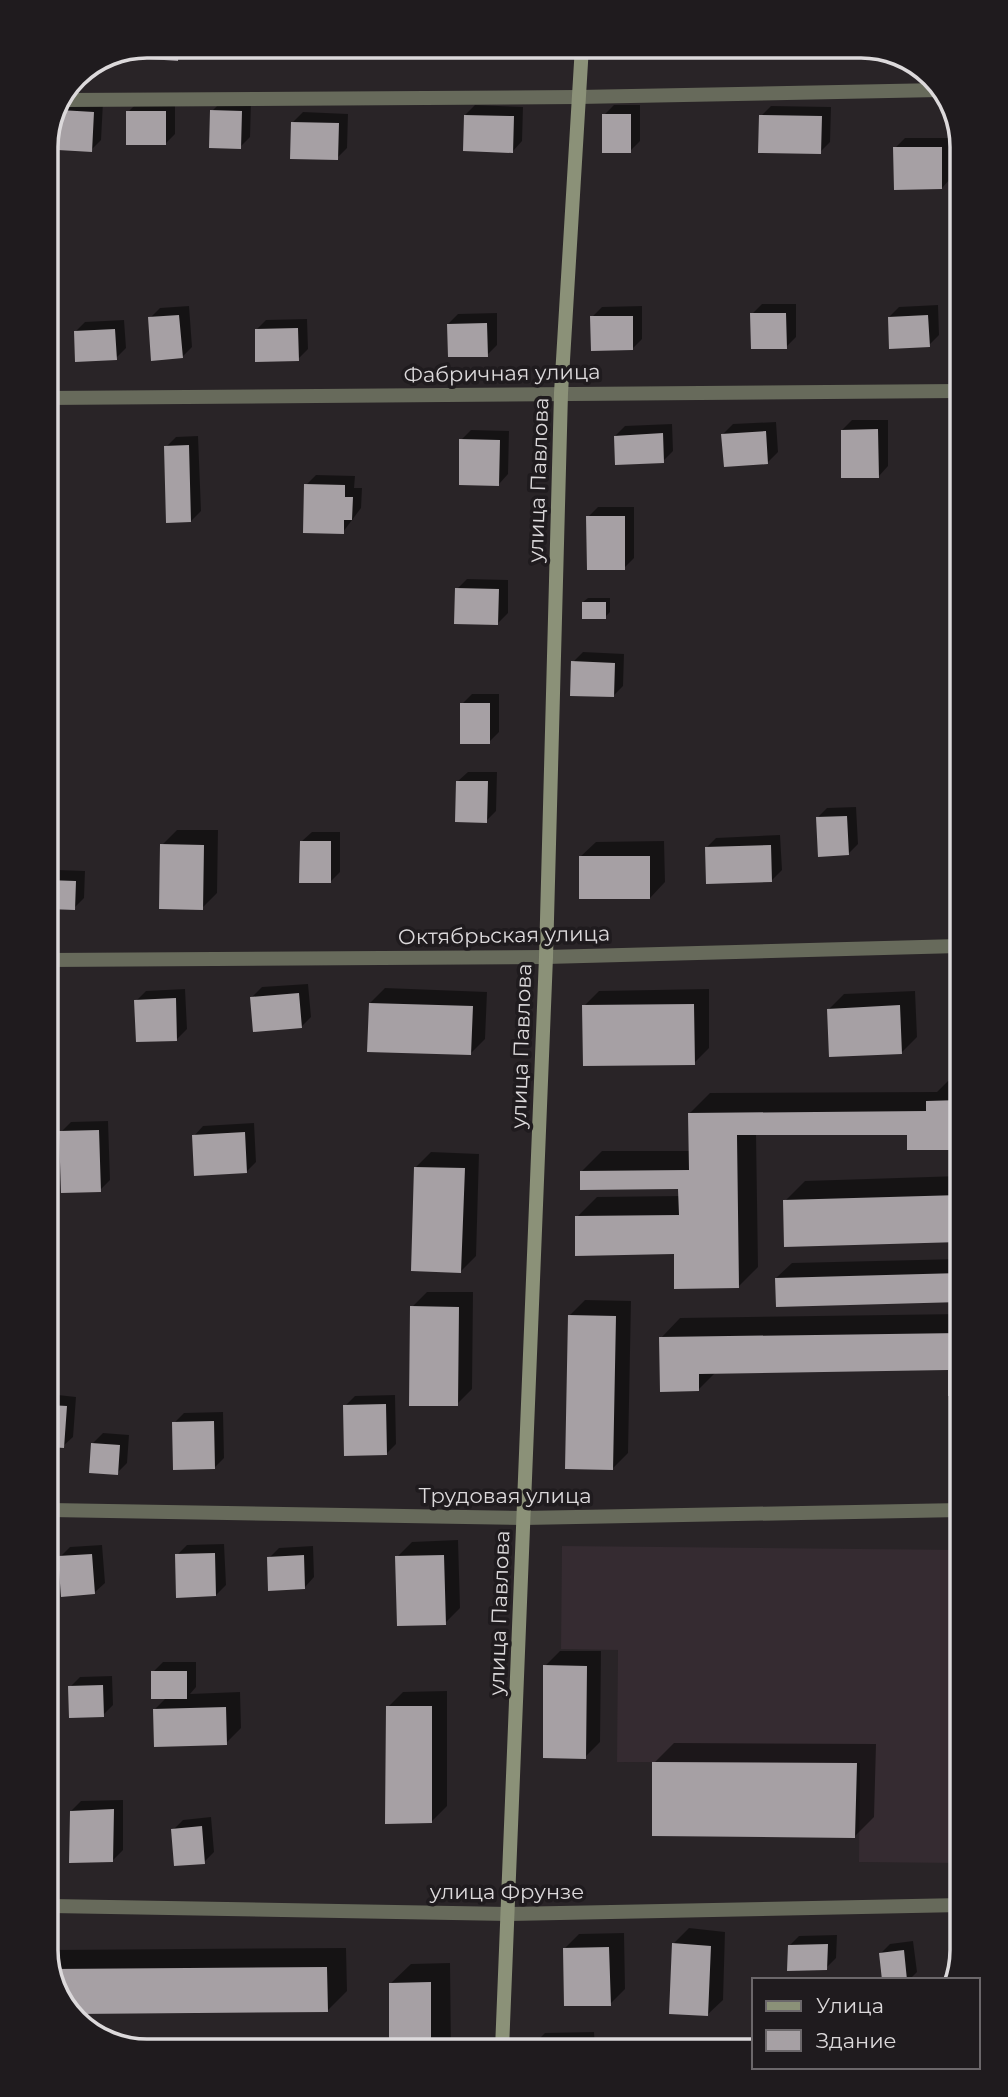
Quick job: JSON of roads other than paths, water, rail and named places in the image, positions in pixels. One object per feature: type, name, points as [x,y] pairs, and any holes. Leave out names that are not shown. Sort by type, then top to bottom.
[{"type":"street","name":"улица Павлова","points":[[503,2039],[546,957],[561,393],[581,58]]},
{"type":"street","points":[[72,100],[578,97],[930,90]]},
{"type":"street","name":"Фабричная улица","points":[[58,398],[950,391]]},
{"type":"street","name":"Октябрьская улица","points":[[58,960],[546,957],[950,946]]},
{"type":"street","name":"Трудовая улица","points":[[58,1510],[523,1518],[950,1510]]},
{"type":"street","name":"улица Фрунзе","points":[[58,1906],[509,1914],[950,1905]]}]
